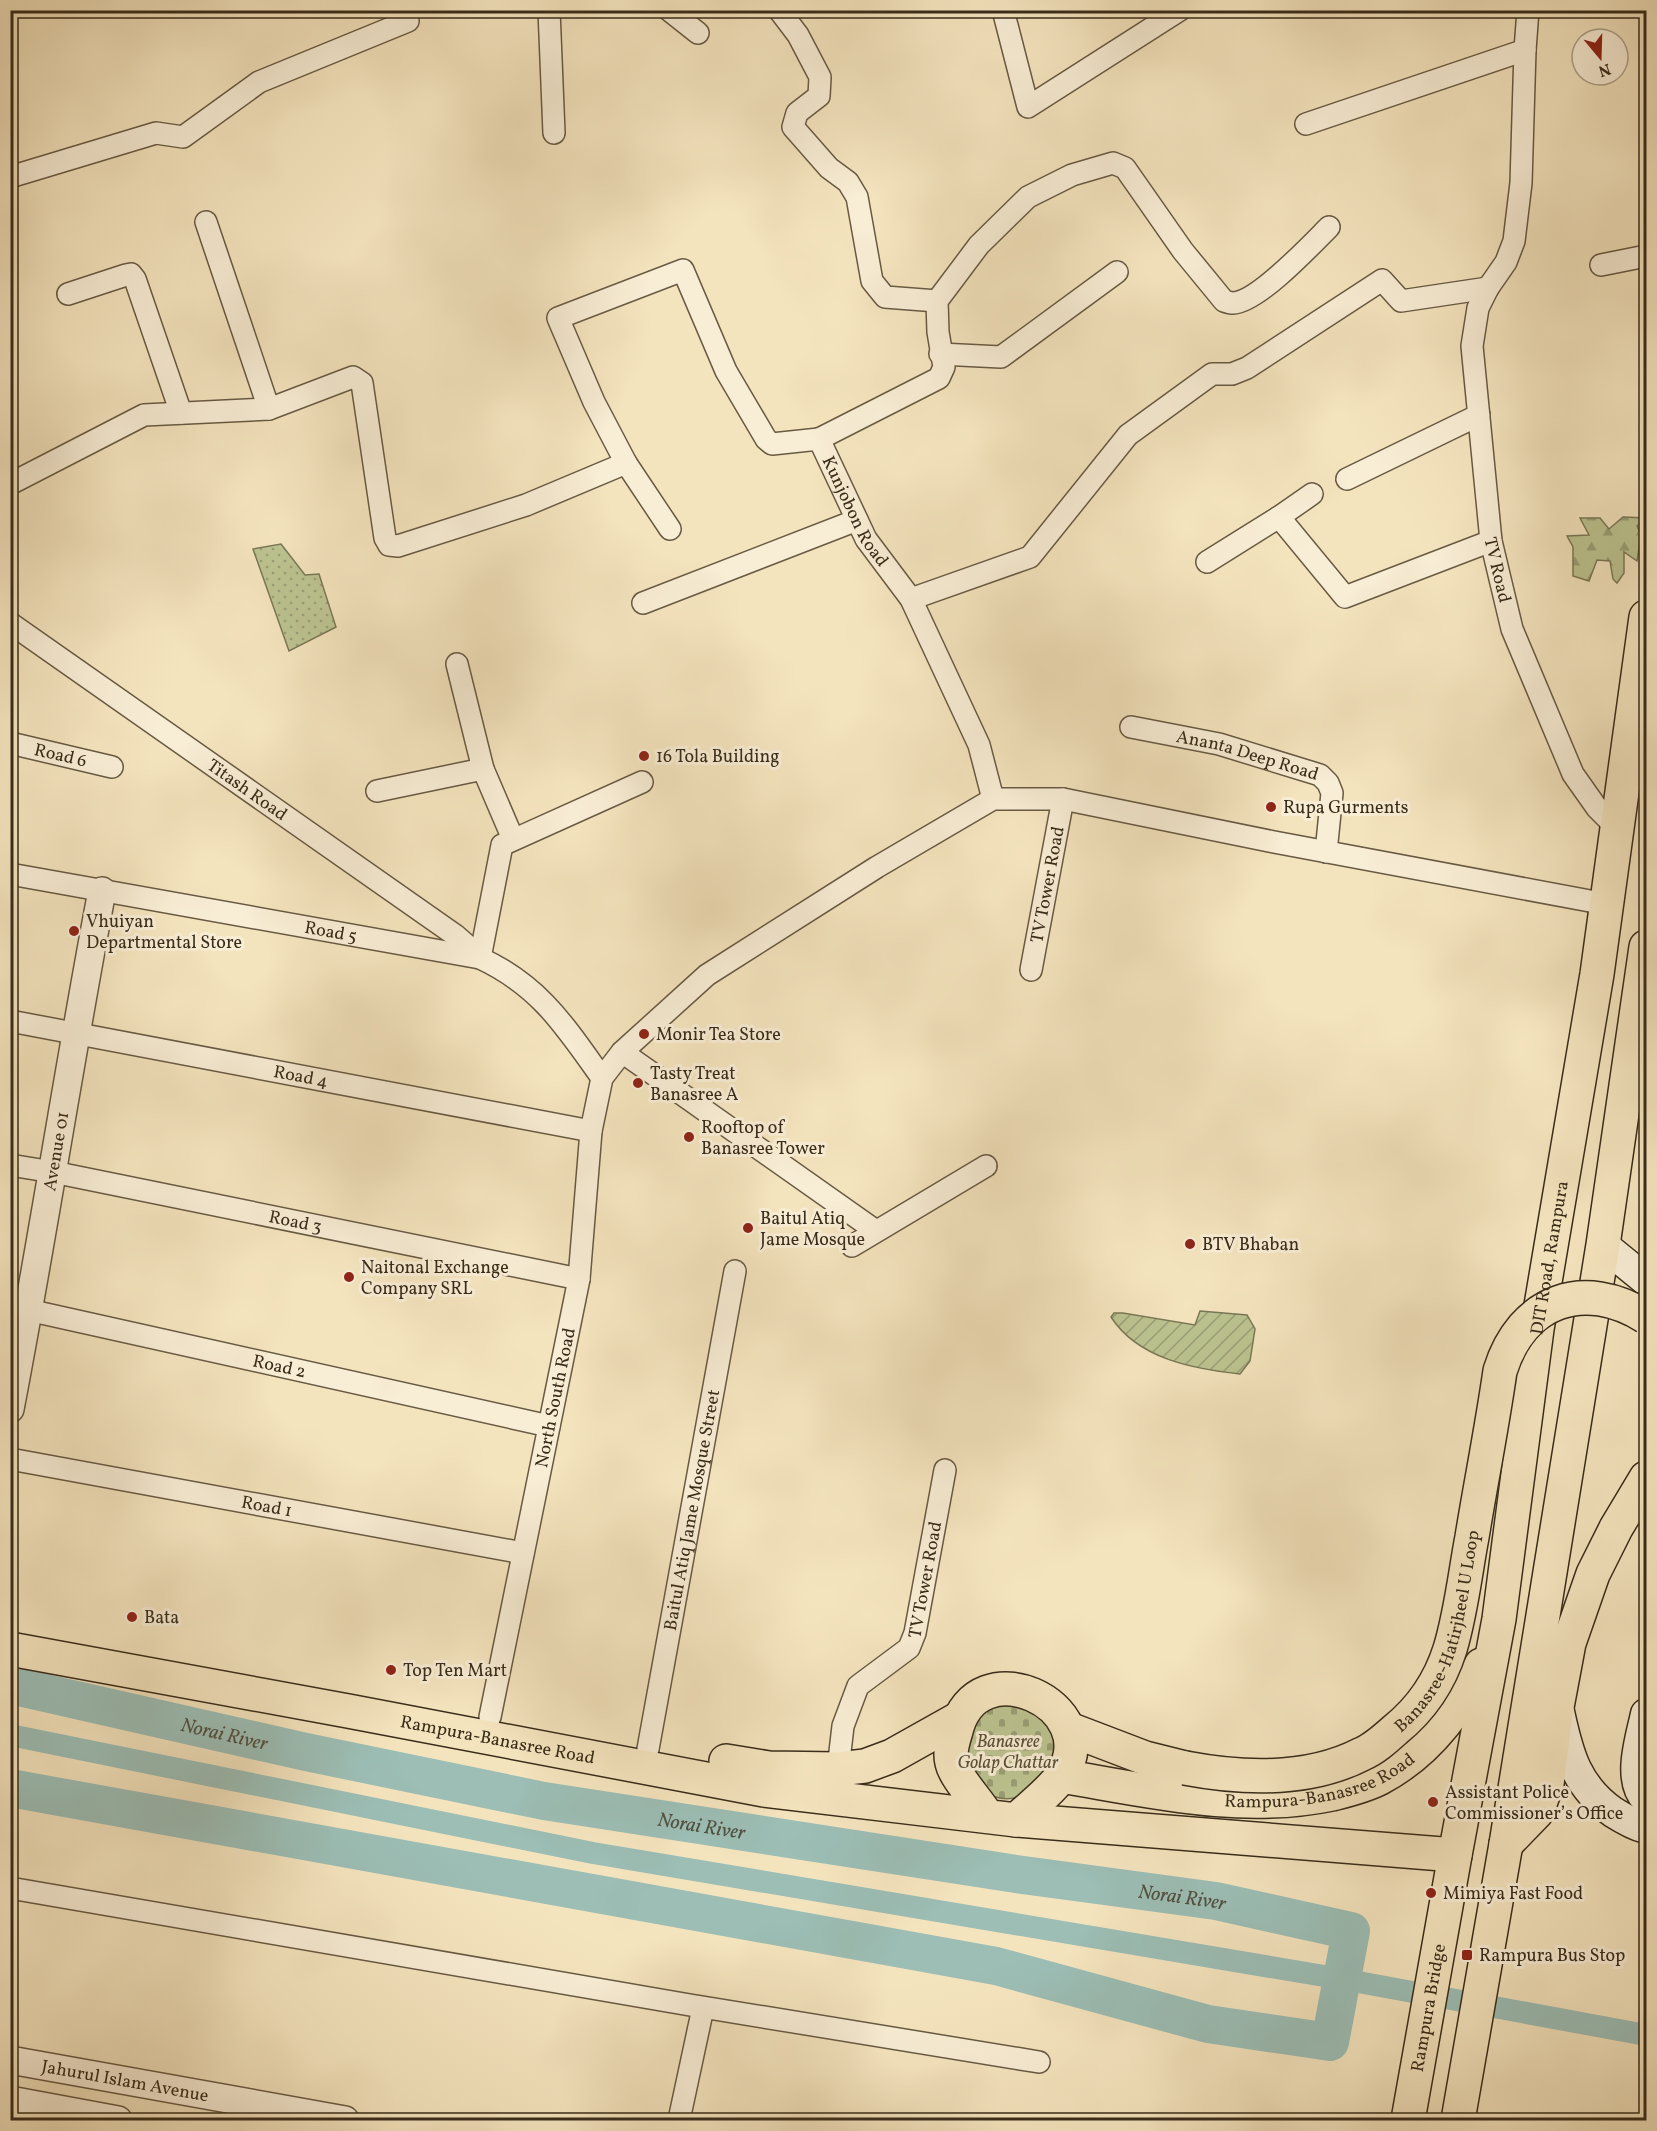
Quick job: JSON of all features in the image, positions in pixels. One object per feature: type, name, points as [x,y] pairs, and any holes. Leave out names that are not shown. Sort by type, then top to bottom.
[{"type":"main road","name":"DIT Road, Rampura","points":[[1449,1896],[1499,1619],[1537,1329],[1597,974],[1647,617]]},
{"type":"main road","points":[[1458,2121],[1506,1844],[1603,1245],[1636,1092],[1647,947]]},
{"type":"main road","points":[[1603,1245],[1647,1280]]},
{"type":"main road","name":"Banasree-Hatirjheel U Loop","points":[[1069,1729],[1145,1758],[1214,1774],[1248,1777],[1309,1772],[1336,1766],[1364,1754],[1412,1716],[1435,1684],[1450,1649],[1500,1371],[1514,1339],[1532,1317],[1558,1302],[1571,1298],[1593,1297],[1611,1301],[1647,1317]]},
{"type":"main road","points":[[1506,1844],[1537,1812],[1547,1784],[1557,1707],[1569,1643],[1593,1574],[1616,1528],[1647,1478]]},
{"type":"main road","name":"Rampura-Banasree Road","points":[[1061,1776],[1167,1795],[1270,1802],[1305,1800],[1364,1785],[1379,1779],[1428,1743],[1452,1716],[1485,1659],[1499,1619]]},
{"type":"main road","name":"Rampura-Banasree Road","points":[[10,1625],[648,1749],[769,1768],[865,1766],[892,1756],[958,1719]]},
{"type":"main road","name":"Rampura-Banasree Road","points":[[10,1649],[764,1790],[1001,1818],[1455,1855]]},
{"type":"main road","points":[[1005,1688],[1036,1695],[1060,1715],[1069,1729],[1068,1763],[1061,1776],[1001,1818],[977,1799],[958,1777],[952,1763],[951,1747],[958,1719],[985,1693],[1005,1688]]},
{"type":"main road","points":[[1557,1707],[1569,1756],[1584,1784],[1606,1807],[1638,1826],[1647,1828]]},
{"type":"main road","points":[[1647,1714],[1637,1771],[1639,1784],[1647,1799]]},
{"type":"main road","name":"Rampura Bridge","points":[[1408,2121],[1449,1896]]},
{"type":"street","points":[[10,177],[156,133],[183,137],[259,82],[408,21],[405,10]]},
{"type":"street","points":[[549,10],[554,133]]},
{"type":"street","points":[[669,10],[698,33]]},
{"type":"street","points":[[779,10],[798,35],[820,76],[819,96],[797,113],[793,127],[829,168],[848,182],[857,197],[872,281],[885,297],[937,301]]},
{"type":"street","points":[[1003,10],[1028,107],[1180,10]]},
{"type":"street","name":"TV Road","points":[[1528,10],[1521,183],[1515,230],[1506,262],[1488,288],[1478,308],[1472,346],[1491,541],[1512,629],[1573,774],[1597,808],[1616,827]]},
{"type":"street","points":[[1306,124],[1525,50]]},
{"type":"street","points":[[819,439],[939,378],[944,367],[940,354],[937,301],[979,245],[1028,196],[1072,175],[1113,163],[1125,168],[1183,251],[1224,301],[1234,303],[1244,300],[1278,278],[1329,227]]},
{"type":"street","points":[[207,222],[269,409]]},
{"type":"street","points":[[1601,265],[1647,256]]},
{"type":"street","name":"Kunjobon Road","points":[[626,463],[594,402],[558,318],[683,270],[726,371],[766,439],[772,444],[819,439],[866,539],[911,599],[979,745],[993,799]]},
{"type":"street","points":[[940,354],[1001,357],[1116,272]]},
{"type":"street","points":[[68,294],[131,274],[135,279],[181,413]]},
{"type":"street","points":[[911,599],[1030,557],[1128,435],[1212,374],[1232,374],[1247,368],[1382,280],[1401,301],[1488,288]]},
{"type":"street","points":[[10,484],[144,415],[269,409],[352,377],[362,383],[385,538],[389,545],[398,546],[526,505],[626,463],[670,529]]},
{"type":"street","points":[[1347,479],[1479,415]]},
{"type":"street","points":[[1207,562],[1312,494]]},
{"type":"street","points":[[1279,517],[1345,597],[1491,541]]},
{"type":"street","points":[[643,603],[857,520]]},
{"type":"street","name":"Titash Road","points":[[10,623],[454,935],[480,958]]},
{"type":"street","points":[[457,664],[483,770],[513,839]]},
{"type":"street","name":"Ananta Deep Road","points":[[1131,727],[1219,744],[1320,775],[1328,783],[1332,794],[1326,852]]},
{"type":"street","name":"Road 6","points":[[10,743],[112,767]]},
{"type":"street","points":[[377,791],[483,770]]},
{"type":"street","points":[[480,958],[502,845],[642,782]]},
{"type":"street","points":[[602,1078],[621,1052],[715,969],[877,867],[993,799],[1063,799],[1326,852],[1606,904]]},
{"type":"street","name":"TV Tower Road","points":[[1030,970],[1063,799]]},
{"type":"street","name":"Road 5","points":[[10,874],[480,958],[503,969],[542,999],[602,1078]]},
{"type":"street","name":"Avenue 01","points":[[10,1409],[20,1307],[53,1172],[75,1033],[102,891]]},
{"type":"street","name":"Road 4","points":[[10,1021],[591,1131]]},
{"type":"street","points":[[621,1052],[876,1232]]},
{"type":"street","name":"North South Road","points":[[490,1717],[579,1279],[591,1131],[602,1078]]},
{"type":"street","name":"Road 3","points":[[10,1165],[579,1279]]},
{"type":"street","points":[[852,1246],[986,1166]]},
{"type":"street","name":"Baitul Atiq Jame Mosque Street","points":[[648,1749],[735,1271]]},
{"type":"street","name":"Road 2","points":[[20,1307],[549,1426]]},
{"type":"street","name":"Road 1","points":[[10,1459],[523,1553]]},
{"type":"street","name":"TV Tower Road","points":[[838,1768],[843,1726],[858,1686],[909,1648],[915,1633],[945,1470]]},
{"type":"street","points":[[10,1888],[703,2008],[1039,2062]]},
{"type":"street","points":[[679,2121],[703,2008]]},
{"type":"street","name":"Jahurul Islam Avenue","points":[[10,2060],[345,2121]]},
{"type":"street","points":[[10,2100],[118,2121]]},
{"type":"green space","points":[[1623,517],[1646,518],[1637,526],[1641,535],[1637,561],[1624,552],[1624,573],[1617,583],[1613,579],[1610,561],[1597,560],[1589,581],[1573,576],[1573,547],[1567,536],[1589,535],[1580,518],[1600,518],[1609,529]]},
{"type":"green space","points":[[281,544],[305,575],[319,574],[336,627],[289,651],[253,549]]},
{"type":"green space","points":[[1200,1311],[1247,1315],[1255,1329],[1250,1361],[1240,1374],[1186,1365],[1152,1352],[1136,1343],[1111,1317],[1114,1313],[1123,1313],[1195,1325]]},
{"type":"green space","name":"Banasree Golap Chattar","points":[[1011,1703],[1039,1714],[1055,1738],[1053,1768],[1029,1791],[1014,1798],[1005,1799],[982,1792],[959,1744],[983,1710]]},
{"type":"waterway","name":"Norai River","points":[[10,1685],[306,1752],[544,1801],[1016,1874],[1216,1901],[1351,1931],[1330,2042],[1208,2024],[996,1966],[10,1788]]},
{"type":"waterway","name":"Norai River","points":[[10,1735],[593,1853],[1342,1979],[1646,2035]]},
{"type":"place","name":"16 Tola Building","points":[[644,756]]},
{"type":"place","name":"Rupa Gurments","points":[[1271,807]]},
{"type":"place","name":"Vhuiyan Departmental Store","points":[[74,931]]},
{"type":"place","name":"Monir Tea Store","points":[[644,1034]]},
{"type":"place","name":"Tasty Treat Banasree A","points":[[638,1083]]},
{"type":"place","name":"Rooftop of Banasree Tower","points":[[689,1137]]},
{"type":"place","name":"Baitul Atiq Jame Mosque","points":[[748,1228]]},
{"type":"place","name":"BTV Bhaban","points":[[1190,1244]]},
{"type":"place","name":"Naitonal Exchange Company SRL","points":[[349,1277]]},
{"type":"place","name":"Bata","points":[[132,1617]]},
{"type":"place","name":"Top Ten Mart","points":[[391,1670]]},
{"type":"place","name":"Assistant Police Commissioner’s Office","points":[[1433,1802]]},
{"type":"place","name":"Mimiya Fast Food","points":[[1431,1893]]},
{"type":"place","name":"Rampura Bus Stop","points":[[1467,1955]]}]
